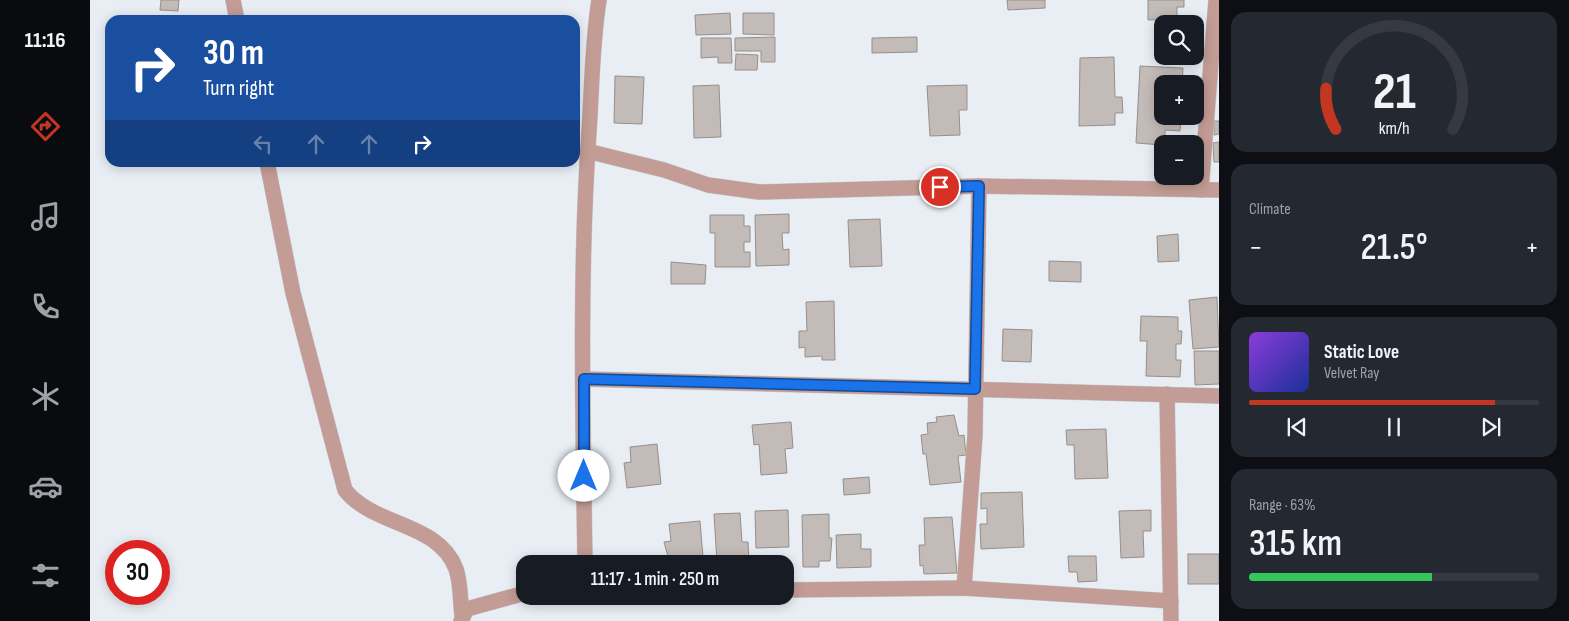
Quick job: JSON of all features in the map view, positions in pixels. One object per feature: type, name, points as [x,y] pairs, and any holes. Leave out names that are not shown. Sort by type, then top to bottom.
[{"type":"street","points":[[233,0],[237,15]]},
{"type":"street","points":[[585,555],[584,379],[587,151],[593,37],[599,0]]},
{"type":"street","points":[[1201,190],[1216,0]]},
{"type":"street","points":[[587,151],[664,170],[708,185],[759,192],[979,186],[1219,190]]},
{"type":"street","points":[[268,167],[293,293],[345,490],[362,507],[424,534],[441,545],[452,559],[456,570],[462,618]]},
{"type":"street","points":[[964,588],[975,435],[979,186]]},
{"type":"street","points":[[584,379],[1219,396]]},
{"type":"street","points":[[1167,394],[1171,621]]},
{"type":"street","points":[[794,590],[964,588],[1171,601]]},
{"type":"street","points":[[462,618],[467,609],[516,595]]},
{"type":"building","points":[[161,0],[179,0],[178,11],[160,10]]},
{"type":"building","points":[[1007,0],[1045,0],[1045,8],[1008,10]]},
{"type":"building","points":[[1148,0],[1184,0],[1184,7],[1177,7],[1177,15],[1154,15],[1154,20],[1148,20]]},
{"type":"building","points":[[730,13],[731,34],[696,35],[695,15]]},
{"type":"building","points":[[743,13],[774,13],[774,35],[743,34]]},
{"type":"building","points":[[775,37],[775,62],[761,62],[761,51],[735,51],[735,38]]},
{"type":"building","points":[[917,37],[917,52],[872,53],[872,38]]},
{"type":"building","points":[[701,38],[731,38],[732,63],[718,63],[718,57],[701,58]]},
{"type":"building","points":[[736,54],[758,55],[757,70],[735,70]]},
{"type":"building","points":[[1114,57],[1115,97],[1122,97],[1123,113],[1115,113],[1115,125],[1079,126],[1080,58]]},
{"type":"building","points":[[1140,66],[1183,68],[1183,75],[1154,75],[1154,125],[1180,125],[1180,131],[1165,130],[1165,135],[1154,135],[1154,144],[1136,143]]},
{"type":"building","points":[[615,76],[644,77],[642,124],[614,123]]},
{"type":"building","points":[[719,85],[721,137],[694,138],[693,86]]},
{"type":"building","points":[[967,85],[967,110],[959,110],[960,135],[930,136],[927,86]]},
{"type":"building","points":[[1214,121],[1219,121],[1219,134],[1214,135]]},
{"type":"building","points":[[1219,142],[1219,162],[1214,162],[1213,143]]},
{"type":"building","points":[[789,214],[789,233],[782,233],[783,250],[789,249],[789,265],[756,266],[755,215]]},
{"type":"building","points":[[710,215],[744,215],[744,226],[750,226],[750,242],[744,242],[744,252],[750,252],[750,267],[715,267],[715,233],[710,233]]},
{"type":"building","points":[[880,219],[882,266],[850,267],[848,220]]},
{"type":"building","points":[[1178,234],[1179,261],[1158,262],[1157,236]]},
{"type":"building","points":[[1049,261],[1081,262],[1081,282],[1049,281]]},
{"type":"building","points":[[671,262],[706,265],[705,284],[671,284]]},
{"type":"building","points":[[1217,297],[1219,347],[1193,349],[1189,300]]},
{"type":"building","points":[[834,301],[835,360],[822,360],[822,356],[805,357],[805,347],[799,348],[799,331],[807,331],[806,302]]},
{"type":"building","points":[[1141,316],[1178,317],[1178,331],[1182,331],[1181,344],[1176,344],[1176,360],[1181,360],[1180,377],[1146,376],[1147,341],[1140,341]]},
{"type":"building","points":[[1003,329],[1032,330],[1031,362],[1002,361]]},
{"type":"building","points":[[1194,351],[1219,351],[1219,384],[1195,385]]},
{"type":"building","points":[[954,415],[959,436],[964,435],[966,455],[958,456],[961,482],[930,485],[926,454],[923,454],[921,435],[928,434],[927,423],[937,422],[936,417]]},
{"type":"building","points":[[791,422],[793,448],[785,449],[787,473],[761,475],[759,444],[754,445],[752,425]]},
{"type":"building","points":[[1106,429],[1108,478],[1075,479],[1074,445],[1067,445],[1066,430]]},
{"type":"building","points":[[657,444],[661,484],[627,488],[624,463],[631,462],[630,447]]},
{"type":"building","points":[[869,477],[870,493],[844,495],[843,479]]},
{"type":"building","points":[[1022,492],[1024,547],[981,549],[980,524],[987,524],[987,508],[981,509],[981,493]]},
{"type":"building","points":[[788,510],[789,547],[756,548],[755,511]]},
{"type":"building","points":[[1151,510],[1151,531],[1143,531],[1144,557],[1121,558],[1119,511]]},
{"type":"building","points":[[740,513],[742,542],[748,542],[749,555],[717,555],[714,514]]},
{"type":"building","points":[[829,514],[829,538],[832,538],[830,561],[819,561],[819,567],[803,567],[802,515]]},
{"type":"building","points":[[952,517],[957,573],[924,574],[923,565],[920,566],[919,545],[925,545],[924,518]]},
{"type":"building","points":[[700,521],[703,555],[668,555],[664,542],[671,541],[669,524]]},
{"type":"building","points":[[861,534],[861,549],[871,549],[871,567],[837,568],[836,535]]},
{"type":"building","points":[[1188,554],[1219,554],[1219,584],[1188,584]]},
{"type":"building","points":[[1068,556],[1096,556],[1097,581],[1078,582],[1077,572],[1069,572]]},
{"type":"route","points":[[584,476],[584,379],[788,386],[975,389],[979,186],[940,187]]}]
